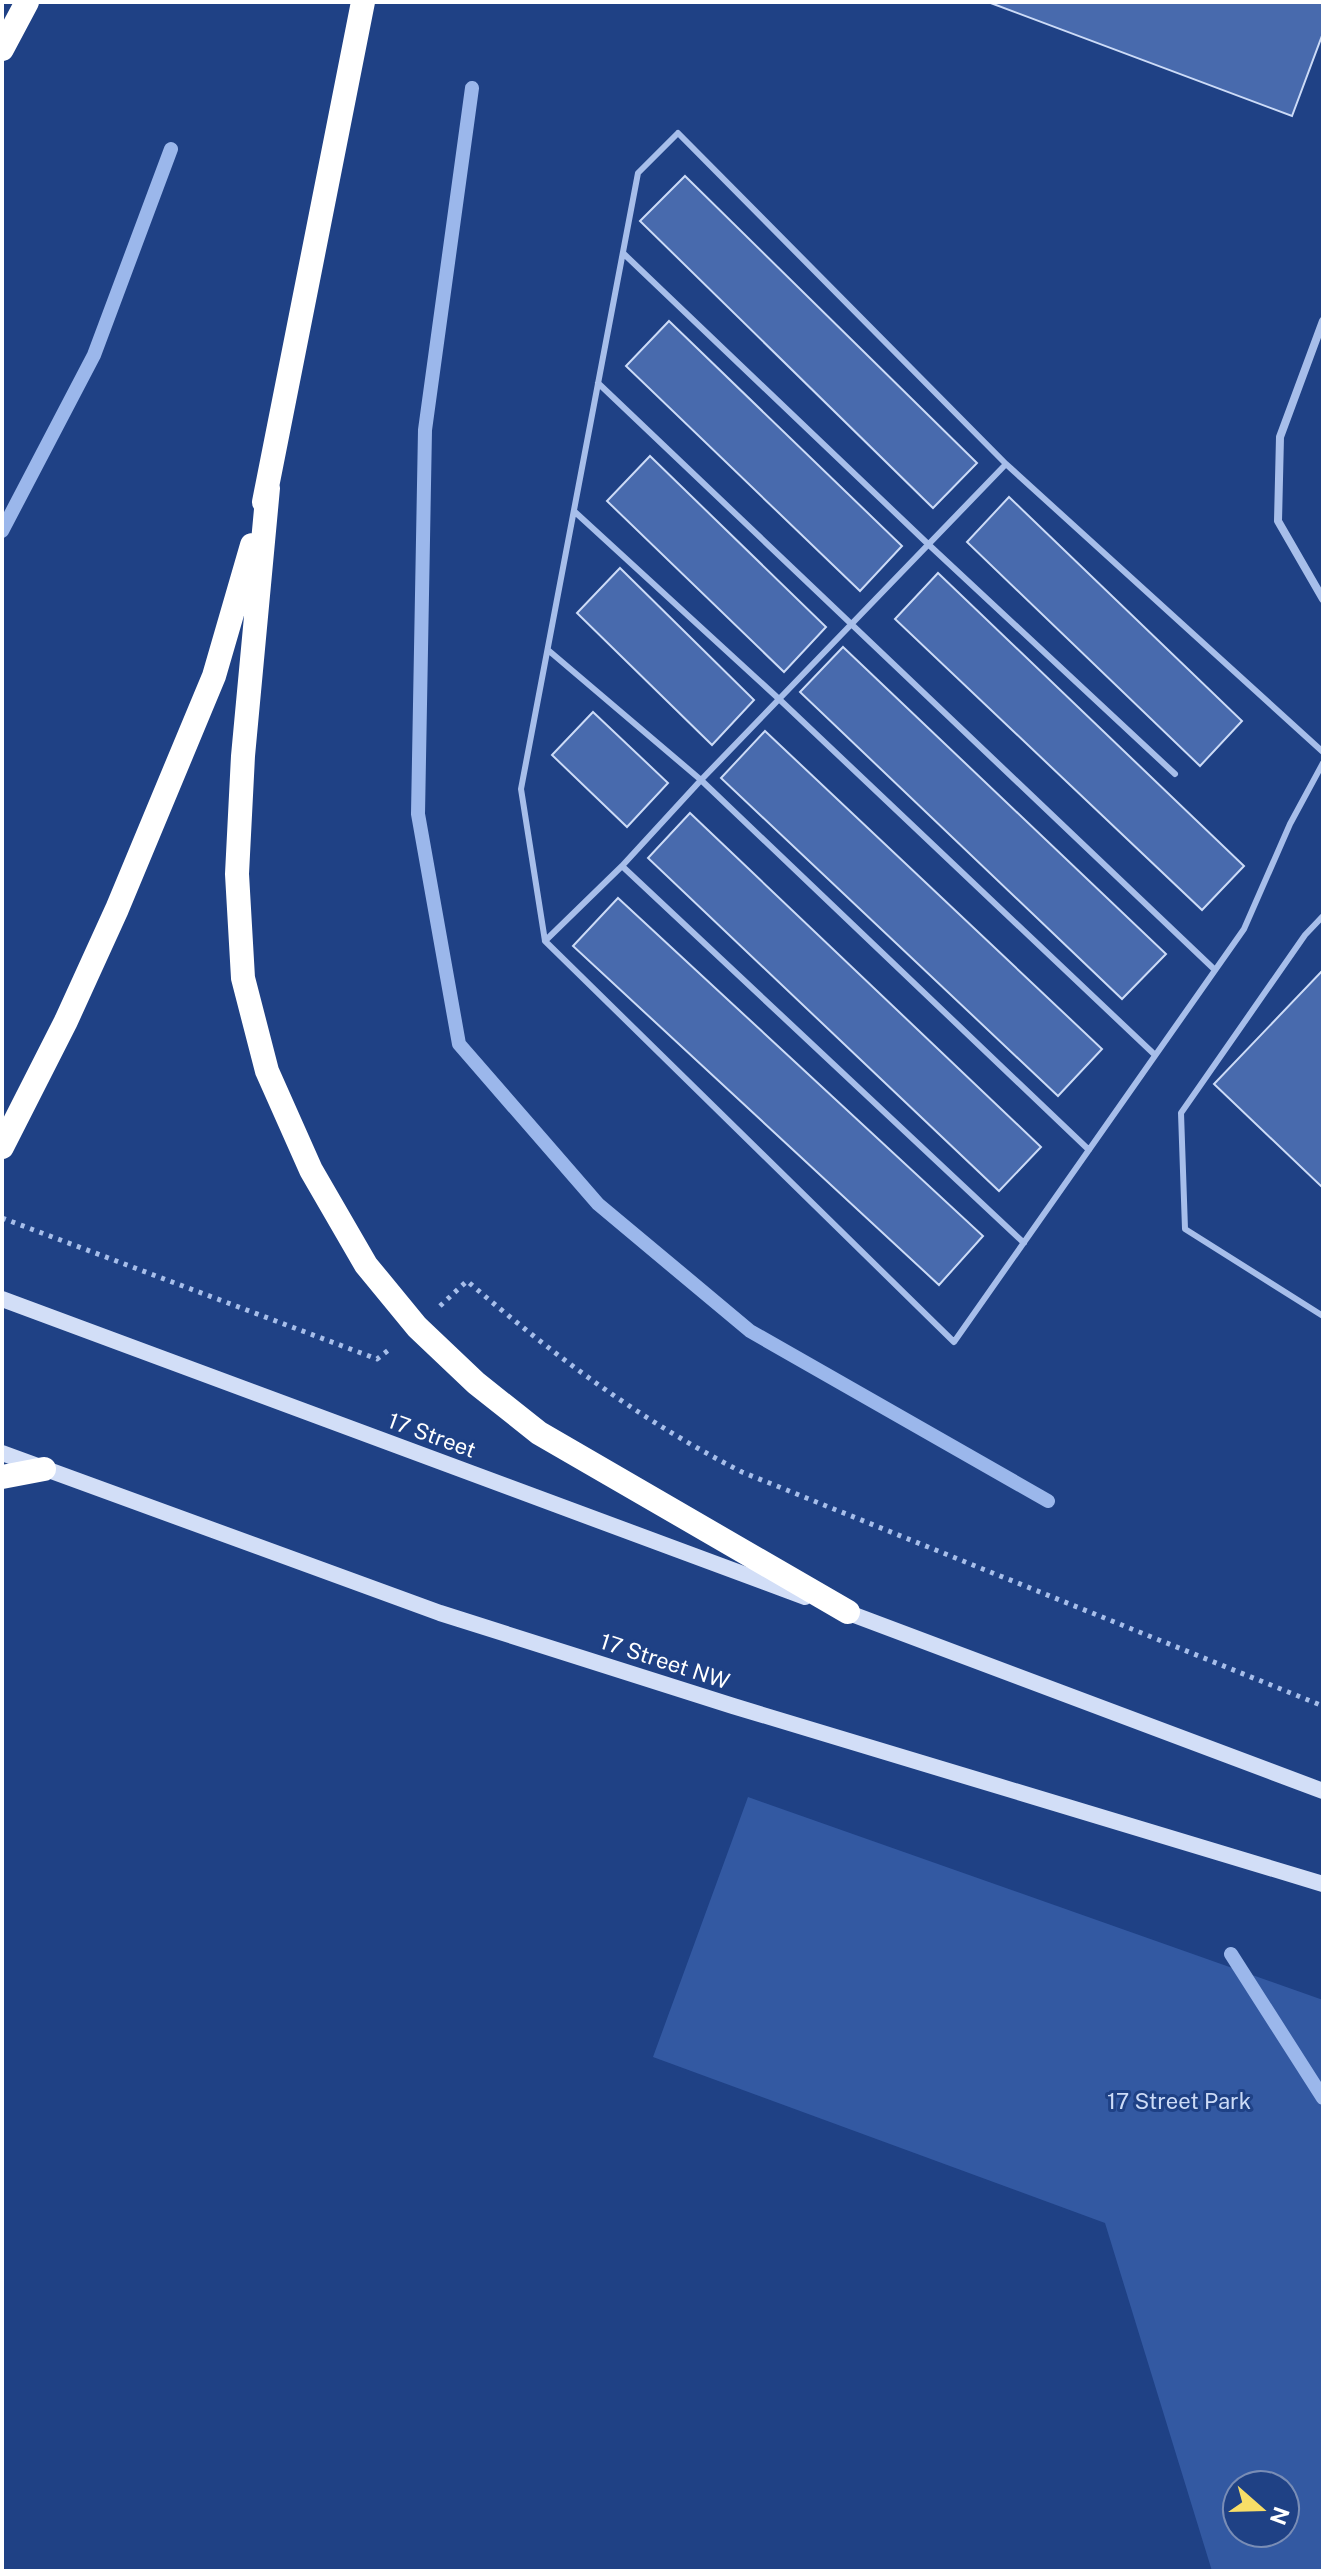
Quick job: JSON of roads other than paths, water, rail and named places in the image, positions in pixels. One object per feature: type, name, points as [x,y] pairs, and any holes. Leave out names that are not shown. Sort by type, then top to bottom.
[{"type":"highway","points":[[2,49],[27,2]]},
{"type":"highway","points":[[2,1147],[66,1021],[117,909],[214,676],[268,488],[363,2]]},
{"type":"highway","points":[[268,488],[242,771],[237,874],[243,978],[267,1071],[311,1170],[366,1265],[417,1327],[476,1383],[539,1433],[848,1612]]},
{"type":"highway","points":[[2,1477],[44,1469]]},
{"type":"main road","name":"17 Street","points":[[2,1299],[848,1612]]},
{"type":"main road","name":"17 Street NW","points":[[2,1453],[455,1617],[733,1706],[1323,1884]]},
{"type":"main road","points":[[848,1612],[1323,1791]]},
{"type":"street","points":[[1322,598],[1278,521],[1280,437],[1323,321]]},
{"type":"lane","points":[[1323,752],[1006,464],[678,133],[638,173],[521,789],[545,941],[954,1342],[1244,929],[1290,824],[1323,763]]},
{"type":"lane","points":[[623,253],[1175,774]]},
{"type":"lane","points":[[598,383],[1215,970]]},
{"type":"lane","points":[[545,941],[622,866],[1006,464]]},
{"type":"lane","points":[[575,512],[779,699],[1155,1055]]},
{"type":"lane","points":[[548,650],[701,780],[1089,1150]]},
{"type":"lane","points":[[622,866],[1024,1243]]},
{"type":"lane","points":[[1323,916],[1305,935],[1181,1113],[1185,1229],[1323,1316]]},
{"type":"waterway","points":[[472,88],[425,430],[418,814],[459,1044],[598,1204],[750,1331],[1048,1501]]},
{"type":"waterway","points":[[2,531],[94,355],[171,149]]},
{"type":"waterway","points":[[1231,1954],[1323,2098]]},
{"type":"park label","name":"17 Street Park","points":[[1179,2101]]}]
